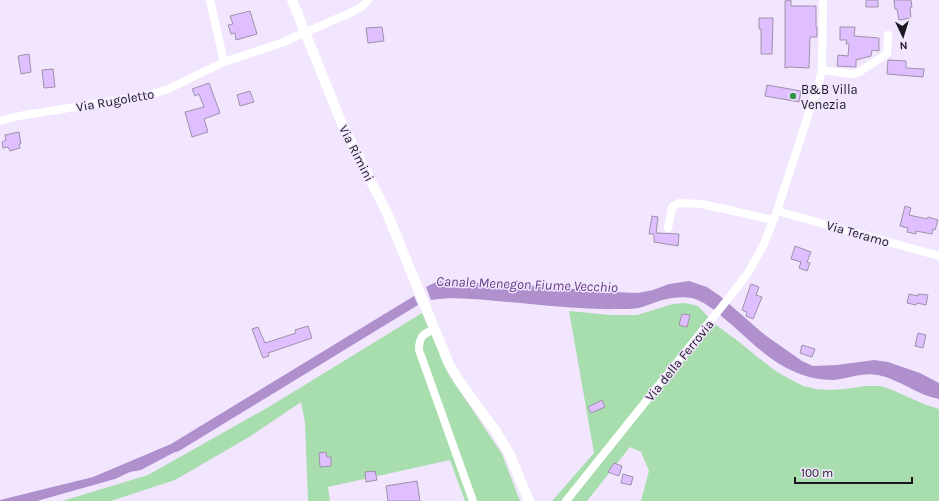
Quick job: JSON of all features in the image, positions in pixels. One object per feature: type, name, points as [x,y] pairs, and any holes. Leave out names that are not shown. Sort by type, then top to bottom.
[{"type":"main road","name":"Via Rimini","points":[[292,0],[342,124],[387,213],[449,364],[510,453],[529,501]]},
{"type":"street","points":[[210,0],[224,62]]},
{"type":"street","name":"Via Rugoletto","points":[[0,120],[149,96],[166,90],[224,62],[281,43],[350,13],[361,7],[368,0]]},
{"type":"street","name":"Via della Ferrovia","points":[[566,501],[728,299],[748,273],[763,246],[777,210],[822,70],[823,0]]},
{"type":"street","points":[[822,70],[850,74],[859,72],[888,54],[888,35]]},
{"type":"street","points":[[668,228],[672,207],[679,203],[702,204],[773,220]]},
{"type":"street","name":"Via Teramo","points":[[777,210],[939,256]]},
{"type":"street","points":[[435,329],[424,333],[419,343],[419,350],[473,501]]},
{"type":"green space","points":[[685,303],[698,306],[716,325],[777,372],[803,386],[831,390],[865,386],[880,386],[939,409],[939,501],[641,501],[649,471],[641,452],[630,447],[587,501],[552,501],[594,453],[569,311],[611,315],[637,315],[673,304]]},
{"type":"green space","points":[[422,313],[448,373],[502,454],[520,501],[465,501],[450,460],[328,487],[330,501],[308,501],[305,423],[301,402],[249,437],[175,480],[111,501],[62,501],[148,475],[272,405]]},
{"type":"shaded area","points":[[438,281],[638,293],[653,290],[669,284],[689,281],[707,287],[720,296],[765,335],[802,361],[813,366],[837,365],[874,360],[888,362],[920,373],[939,383],[939,399],[923,394],[886,377],[878,375],[861,375],[833,380],[818,379],[799,374],[778,363],[754,345],[713,309],[703,302],[692,298],[671,298],[639,308],[623,309],[576,308],[450,298],[431,300],[426,287]]},
{"type":"shaded area","points":[[414,296],[418,305],[179,451],[141,470],[130,472],[115,479],[37,501],[0,501],[93,477],[171,444]]},
{"type":"building","points":[[791,0],[791,6],[816,6],[817,37],[810,37],[809,68],[785,68],[785,1]]},
{"type":"building","points":[[866,0],[878,0],[878,7],[866,7]]},
{"type":"building","points":[[894,0],[911,0],[911,18],[899,20],[897,9],[895,9]]},
{"type":"building","points":[[250,11],[257,34],[236,40],[235,33],[231,34],[228,25],[233,24],[230,16]]},
{"type":"building","points":[[759,18],[773,18],[772,54],[761,54],[761,29],[759,29]]},
{"type":"building","points":[[382,27],[384,41],[368,43],[366,28]]},
{"type":"building","points":[[840,27],[855,27],[854,36],[879,38],[879,51],[872,50],[871,56],[856,60],[856,67],[837,66],[838,55],[848,56],[849,44],[846,44],[847,40],[840,40]]},
{"type":"building","points":[[29,54],[31,72],[21,74],[18,56]]},
{"type":"building","points":[[888,60],[906,61],[906,68],[924,69],[923,77],[887,74]]},
{"type":"building","points":[[53,69],[55,87],[44,88],[42,70]]},
{"type":"building","points":[[209,83],[220,113],[204,119],[208,132],[192,137],[185,112],[204,107],[199,94],[195,96],[192,89]]},
{"type":"building","points":[[767,85],[801,91],[799,102],[765,96]]},
{"type":"building","points":[[250,91],[254,102],[240,106],[237,95]]},
{"type":"building","points":[[19,132],[21,144],[19,144],[20,148],[10,151],[8,147],[3,148],[2,142],[6,140],[5,135]]},
{"type":"building","points":[[905,206],[911,208],[909,215],[927,219],[928,217],[938,220],[932,234],[916,231],[916,234],[907,232],[908,228],[900,226]]},
{"type":"building","points":[[652,216],[658,217],[656,233],[679,234],[678,246],[654,242],[654,234],[649,234]]},
{"type":"building","points":[[795,246],[811,252],[807,262],[810,263],[807,271],[799,268],[801,262],[791,259]]},
{"type":"building","points":[[751,284],[759,287],[756,295],[762,297],[753,319],[746,316],[747,312],[742,310]]},
{"type":"building","points":[[909,294],[918,296],[918,294],[928,295],[926,305],[907,303]]},
{"type":"building","points":[[682,314],[690,315],[687,327],[679,325]]},
{"type":"building","points":[[308,326],[312,338],[268,353],[269,356],[263,358],[252,329],[258,327],[265,343],[296,333],[295,330]]},
{"type":"building","points":[[918,333],[926,335],[923,348],[915,346]]},
{"type":"building","points":[[802,345],[815,349],[812,357],[800,353]]},
{"type":"building","points":[[602,400],[605,407],[591,413],[588,407]]},
{"type":"building","points":[[326,452],[327,457],[331,457],[331,466],[320,467],[319,453]]},
{"type":"building","points":[[614,463],[622,466],[619,476],[608,472]]},
{"type":"building","points":[[375,471],[377,480],[366,482],[365,472]]},
{"type":"building","points":[[623,474],[633,477],[631,485],[621,483]]},
{"type":"building","points":[[417,481],[420,501],[388,501],[386,486]]},
{"type":"place","name":"B&B Villa Venezia","points":[[793,96]]},
{"type":"water label","name":"Canale Menegon Fiume Vecchio","points":[[527,284]]}]
